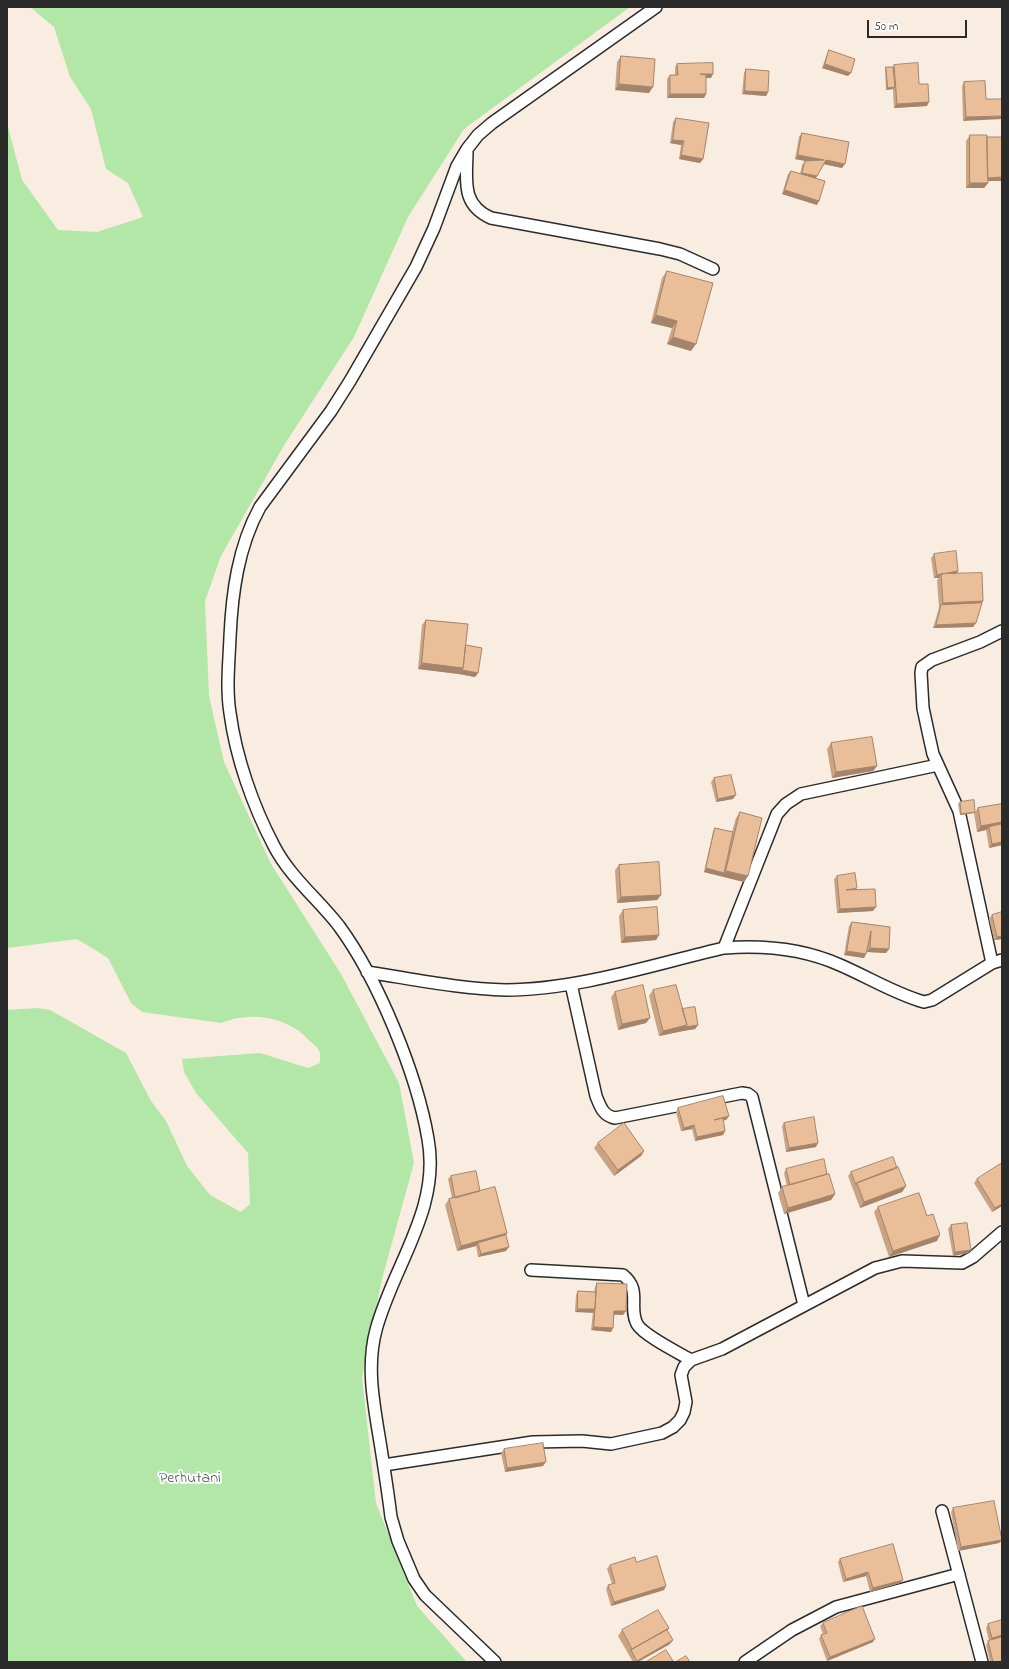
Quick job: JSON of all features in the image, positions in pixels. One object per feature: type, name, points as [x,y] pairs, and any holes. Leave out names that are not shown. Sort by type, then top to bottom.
[{"type":"street","points":[[495,1662],[425,1595],[414,1579],[398,1541],[391,1517],[371,1375],[372,1348],[375,1330],[425,1208],[430,1176],[429,1142],[421,1107],[406,1062],[367,972],[339,927],[323,906],[290,870],[275,848],[254,799],[241,762],[230,712],[228,684],[232,606],[243,543],[250,524],[260,507],[331,411],[364,357],[379,328],[416,267],[434,228],[458,166],[467,149],[478,135],[492,123],[656,7]]},
{"type":"street","points":[[467,149],[468,195],[474,207],[481,214],[491,218],[667,251],[696,261],[713,269]]},
{"type":"street","points":[[367,972],[472,987],[505,990],[547,988],[571,984],[724,948],[746,946],[776,948],[808,954],[840,964],[924,1002],[932,1000],[997,962],[959,811],[938,765],[929,736],[923,708],[922,668],[932,660],[980,642],[1002,631]]},
{"type":"street","points":[[724,948],[777,814],[786,804],[802,794],[938,765]]},
{"type":"street","points":[[571,984],[596,1096],[600,1105],[609,1117],[623,1117],[742,1093],[748,1094],[752,1098],[804,1305]]},
{"type":"street","points":[[384,1465],[533,1442],[582,1441],[611,1444],[662,1433],[673,1427],[680,1420],[684,1412],[686,1402],[681,1375],[684,1367],[691,1360],[722,1349],[862,1274],[902,1261],[962,1263],[973,1257],[1002,1232]]},
{"type":"street","points":[[531,1270],[623,1275],[633,1285],[635,1316],[640,1328],[691,1360]]},
{"type":"street","points":[[942,1511],[982,1662]]},
{"type":"street","points":[[745,1662],[792,1630],[836,1608],[959,1574]]},
{"type":"green space","name":"Perhutani","points":[[30,7],[630,7],[464,129],[408,217],[354,337],[283,447],[221,556],[205,601],[209,696],[224,762],[271,864],[341,974],[399,1083],[414,1163],[382,1279],[362,1378],[376,1503],[417,1606],[467,1662],[7,1662],[7,1010],[38,1008],[50,1010],[126,1053],[151,1101],[166,1121],[187,1166],[210,1195],[241,1212],[250,1204],[248,1153],[196,1093],[184,1072],[182,1059],[260,1053],[308,1068],[320,1063],[320,1052],[317,1048],[300,1032],[279,1021],[268,1018],[244,1017],[221,1023],[142,1012],[131,1003],[108,958],[77,939],[7,948],[7,123],[22,180],[58,230],[97,232],[143,217],[128,183],[106,169],[91,109],[70,77],[54,27]]},
{"type":"building","points":[[829,50],[855,59],[851,73],[825,64]]},
{"type":"building","points":[[621,56],[655,59],[653,87],[619,84]]},
{"type":"building","points":[[713,63],[713,74],[700,74],[706,75],[706,94],[670,94],[670,75],[678,75],[677,64]]},
{"type":"building","points":[[918,63],[919,84],[928,84],[929,102],[897,104],[894,65]]},
{"type":"building","points":[[886,67],[893,67],[895,87],[888,88]]},
{"type":"building","points":[[746,69],[769,71],[768,92],[745,91]]},
{"type":"building","points":[[985,81],[986,99],[1002,99],[1002,116],[966,117],[964,82]]},
{"type":"building","points":[[676,118],[709,123],[703,159],[681,155],[684,141],[673,140]]},
{"type":"building","points":[[802,133],[849,142],[845,164],[826,160],[817,176],[802,173],[805,161],[824,160],[798,155]]},
{"type":"building","points":[[970,135],[987,135],[988,183],[970,183]]},
{"type":"building","points":[[987,137],[1002,137],[1002,177],[988,178]]},
{"type":"building","points":[[791,171],[825,181],[819,201],[785,190]]},
{"type":"building","points":[[667,271],[713,283],[696,344],[673,337],[677,321],[656,315]]},
{"type":"building","points":[[956,551],[958,571],[937,575],[934,554]]},
{"type":"building","points":[[982,573],[983,601],[943,603],[941,574]]},
{"type":"building","points":[[982,603],[976,623],[936,625],[941,605]]},
{"type":"building","points":[[426,620],[468,624],[463,668],[422,663]]},
{"type":"building","points":[[466,645],[482,648],[478,673],[462,670]]},
{"type":"building","points":[[872,737],[877,766],[836,772],[831,743]]},
{"type":"building","points":[[731,775],[736,795],[718,799],[714,778]]},
{"type":"building","points":[[974,800],[975,812],[961,814],[960,802]]},
{"type":"building","points":[[1002,804],[1002,822],[981,826],[978,808]]},
{"type":"building","points":[[740,812],[762,818],[748,876],[726,871]]},
{"type":"building","points":[[1002,824],[1002,842],[992,844],[989,827]]},
{"type":"building","points":[[715,828],[733,832],[724,873],[706,868]]},
{"type":"building","points":[[659,862],[661,895],[621,897],[619,865]]},
{"type":"building","points":[[855,873],[857,888],[846,890],[875,889],[876,907],[840,909],[837,876]]},
{"type":"building","points":[[657,907],[659,935],[625,937],[623,910]]},
{"type":"building","points":[[1002,912],[1002,936],[997,937],[992,915]]},
{"type":"building","points":[[852,922],[890,927],[889,949],[870,948],[871,931],[866,954],[847,951]]},
{"type":"building","points":[[643,985],[650,1018],[622,1024],[615,992]]},
{"type":"building","points":[[676,985],[687,1025],[663,1031],[653,990]]},
{"type":"building","points":[[695,1007],[698,1025],[685,1027],[687,1025],[682,1009]]},
{"type":"building","points":[[723,1096],[729,1116],[714,1120],[723,1118],[725,1131],[697,1137],[694,1125],[684,1128],[678,1108]]},
{"type":"building","points":[[814,1117],[818,1143],[789,1148],[784,1123]]},
{"type":"building","points":[[624,1123],[644,1151],[618,1170],[598,1143]]},
{"type":"building","points":[[893,1157],[897,1168],[857,1183],[856,1185],[851,1172]]},
{"type":"building","points":[[824,1159],[827,1174],[790,1185],[786,1169]]},
{"type":"building","points":[[1002,1163],[1002,1204],[995,1208],[977,1179]]},
{"type":"building","points":[[898,1167],[906,1186],[864,1202],[857,1183]]},
{"type":"building","points":[[476,1171],[480,1191],[455,1198],[451,1176]]},
{"type":"building","points":[[829,1174],[835,1194],[788,1208],[782,1187]]},
{"type":"building","points":[[495,1187],[507,1233],[461,1246],[449,1199]]},
{"type":"building","points":[[919,1193],[927,1216],[933,1214],[940,1235],[893,1251],[878,1207]]},
{"type":"building","points":[[967,1223],[971,1250],[955,1252],[951,1225]]},
{"type":"building","points":[[506,1235],[509,1247],[481,1254],[478,1243]]},
{"type":"building","points":[[597,1283],[627,1284],[626,1311],[614,1311],[613,1328],[594,1327]]},
{"type":"building","points":[[578,1291],[596,1292],[595,1309],[578,1309]]},
{"type":"building","points":[[543,1443],[546,1462],[507,1468],[504,1449]]},
{"type":"building","points":[[994,1501],[1002,1540],[961,1547],[953,1508]]},
{"type":"building","points":[[893,1544],[903,1580],[873,1588],[868,1572],[846,1579],[840,1559]]},
{"type":"building","points":[[657,1556],[666,1586],[614,1602],[608,1585],[615,1583],[610,1565],[635,1557],[636,1562]]},
{"type":"building","points":[[862,1606],[875,1639],[830,1657],[821,1635],[827,1633],[823,1623]]},
{"type":"building","points":[[658,1610],[669,1628],[632,1649],[622,1630]]},
{"type":"building","points":[[1002,1620],[1002,1635],[992,1638],[988,1624]]},
{"type":"building","points":[[667,1630],[673,1640],[637,1661],[631,1650]]},
{"type":"building","points":[[1002,1637],[1002,1662],[993,1662],[988,1641]]},
{"type":"building","points":[[666,1650],[673,1661],[646,1662]]},
{"type":"building","points":[[686,1656],[690,1662],[676,1662]]}]
